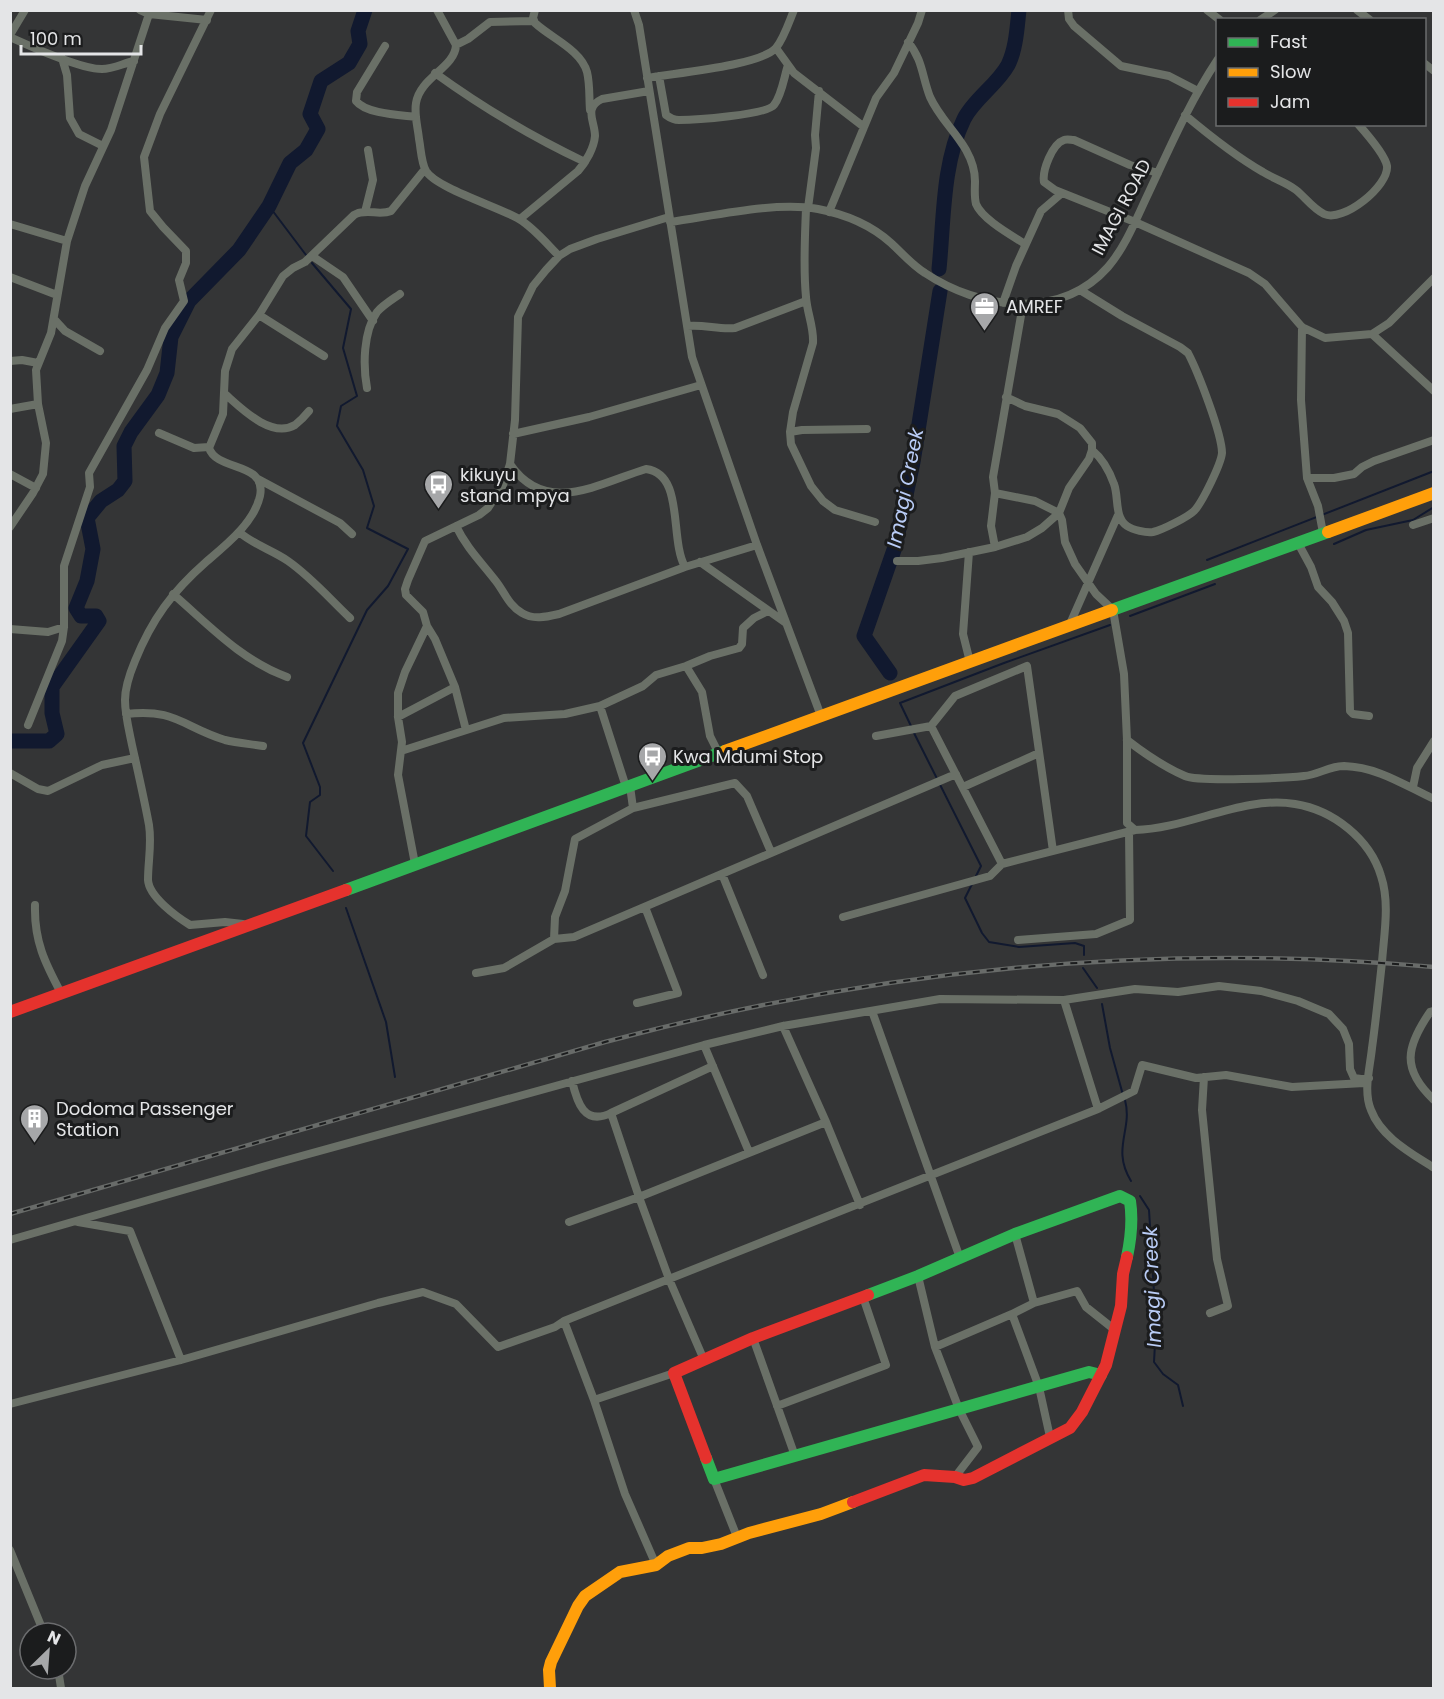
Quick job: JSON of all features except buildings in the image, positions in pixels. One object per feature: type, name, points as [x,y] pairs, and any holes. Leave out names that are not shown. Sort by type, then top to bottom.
[{"type":"main road","points":[[10,1012],[1434,493]]},
{"type":"main road","points":[[550,1689],[551,1662],[578,1606],[598,1584],[620,1572],[656,1565],[668,1556],[689,1548],[721,1544],[769,1527],[821,1514],[924,1475],[956,1477],[964,1480],[973,1478],[1026,1452],[1074,1424],[1101,1375],[1107,1362],[1109,1346],[1121,1304],[1124,1271],[1131,1242],[1130,1201],[1120,1196],[1015,1234],[918,1276],[753,1338],[674,1373],[714,1479],[1089,1372],[1101,1375]]},
{"type":"street","points":[[25,10],[10,36],[35,49],[102,69],[134,61]]},
{"type":"street","points":[[140,10],[149,14],[207,20]]},
{"type":"street","points":[[28,725],[62,641],[64,566],[90,487],[89,473],[142,379],[165,328],[184,301],[180,280],[186,263],[186,251],[150,211],[144,158],[160,114],[211,10]]},
{"type":"street","points":[[437,10],[456,45],[453,58],[435,73],[418,96],[416,117],[425,169],[432,177],[448,186],[520,219],[559,256],[533,286],[518,317],[513,434],[510,464],[503,485],[488,508],[471,520],[425,541],[405,589],[407,599],[423,612],[435,639],[455,687],[466,730]]},
{"type":"street","points":[[534,21],[535,10]]},
{"type":"street","points":[[634,10],[639,25],[692,357],[757,545],[821,716]]},
{"type":"street","points":[[646,78],[752,60],[768,55],[776,48],[794,10]]},
{"type":"street","points":[[829,212],[876,98],[894,73],[918,22],[921,11],[917,10]]},
{"type":"street","points":[[1068,10],[1069,19],[1074,26],[1121,66],[1169,76],[1198,91]]},
{"type":"street","points":[[10,527],[43,474],[46,449],[36,379],[38,363],[54,319],[67,242],[86,186],[111,130],[149,14]]},
{"type":"street","points":[[456,45],[468,39],[489,22],[534,21],[576,55],[587,72],[595,138],[585,162],[578,171],[520,219]]},
{"type":"street","points":[[908,42],[917,53],[930,96],[940,115],[957,136],[970,159],[975,178],[976,204],[993,223],[1025,244]]},
{"type":"street","points":[[385,46],[357,92],[357,101],[360,106],[384,114],[416,117]]},
{"type":"street","points":[[776,48],[788,65],[864,127]]},
{"type":"street","points":[[62,58],[67,75],[70,118],[79,134],[103,146]]},
{"type":"street","name":"IMAGI ROAD","points":[[559,256],[597,239],[669,220],[786,206],[829,212],[871,227],[918,269],[967,294],[1003,303],[1023,304],[1053,300],[1080,290],[1108,267],[1117,255],[1185,115],[1216,62]]},
{"type":"street","points":[[659,76],[666,116],[680,120],[753,113],[770,109],[779,95],[788,65]]},
{"type":"street","points":[[435,73],[464,94],[520,128],[585,162]]},
{"type":"street","points":[[591,110],[595,103],[602,99],[649,91]]},
{"type":"street","points":[[819,91],[816,148],[807,208],[804,278],[806,301],[814,333],[794,412],[790,432],[791,444],[811,486],[823,501],[835,510],[875,522]]},
{"type":"street","points":[[1185,115],[1234,154],[1296,190],[1324,214],[1334,216],[1347,213],[1384,179],[1387,166],[1360,126]]},
{"type":"street","points":[[1158,173],[1130,165],[1074,140],[1065,139],[1049,158],[1043,176],[1044,182],[1062,192],[1249,273],[1271,290],[1302,327],[1325,338],[1372,334],[1389,323],[1434,278]]},
{"type":"street","points":[[364,212],[374,180],[368,150]]},
{"type":"street","points":[[352,534],[340,523],[258,479],[249,471],[216,458],[210,452],[209,447],[223,414],[225,371],[229,354],[259,315],[283,276],[312,256],[348,219],[359,212],[386,213],[391,211],[425,169]]},
{"type":"street","points":[[1003,303],[1025,244],[1041,211],[1062,192]]},
{"type":"street","points":[[10,224],[67,242]]},
{"type":"street","points":[[312,256],[343,277],[374,321]]},
{"type":"street","points":[[10,277],[57,295]]},
{"type":"street","points":[[1080,290],[1188,353],[1220,442],[1222,454],[1219,464],[1199,505],[1193,512],[1153,532],[1130,528],[1118,516]]},
{"type":"street","points":[[368,388],[364,359],[377,312],[400,294]]},
{"type":"street","points":[[687,326],[700,325],[724,330],[735,328],[806,301]]},
{"type":"street","points":[[995,547],[991,526],[995,493],[993,477],[1023,304]]},
{"type":"street","points":[[259,315],[324,356]]},
{"type":"street","points":[[54,319],[65,331],[100,351]]},
{"type":"street","points":[[1302,327],[1301,400],[1306,478],[1318,506],[1323,533]]},
{"type":"street","points":[[1372,334],[1434,391]]},
{"type":"street","points":[[10,361],[22,360],[38,363]]},
{"type":"street","points":[[513,434],[589,417],[701,385]]},
{"type":"street","points":[[225,394],[249,415],[266,424],[293,426],[309,411]]},
{"type":"street","points":[[897,561],[918,561],[995,547],[1027,537],[1059,513],[1063,500],[1089,459],[1092,443],[1086,433],[1058,414],[1025,406],[1006,397]]},
{"type":"street","points":[[10,409],[38,404]]},
{"type":"street","points":[[790,432],[867,429]]},
{"type":"street","points":[[159,433],[195,448],[209,447]]},
{"type":"street","points":[[1306,478],[1334,478],[1354,474],[1374,461],[1434,440]]},
{"type":"street","points":[[1069,626],[1118,516],[1115,485],[1101,458],[1092,450]]},
{"type":"street","points":[[510,464],[526,483],[553,493],[596,487],[639,471],[655,470],[669,482],[678,551],[685,567]]},
{"type":"street","points":[[10,474],[36,488]]},
{"type":"street","points":[[249,925],[225,922],[190,925],[167,908],[151,891],[148,882],[150,838],[126,714],[126,688],[133,665],[156,616],[172,594],[239,532],[258,500],[260,490],[258,479]]},
{"type":"street","points":[[995,493],[1035,501],[1059,513],[1069,552],[1096,594],[1113,610],[1124,674],[1127,823],[1132,831],[1130,920],[1096,934],[1017,940]]},
{"type":"street","points":[[1413,525],[1434,518]]},
{"type":"street","points":[[456,526],[465,543],[496,581],[513,607],[532,617],[545,617],[566,611],[685,567],[757,545]]},
{"type":"street","points":[[239,532],[253,543],[277,554],[296,568],[350,618]]},
{"type":"street","points":[[1298,543],[1311,567],[1318,587],[1335,607],[1348,633],[1350,711],[1353,714],[1369,716]]},
{"type":"street","points":[[969,552],[963,634],[970,662]]},
{"type":"street","points":[[700,562],[786,623]]},
{"type":"street","points":[[172,594],[237,651],[266,669],[287,677]]},
{"type":"street","points":[[401,752],[504,718],[565,714],[600,706],[643,686],[656,675],[739,648],[742,644],[743,628],[768,610]]},
{"type":"street","points":[[415,864],[398,775],[401,730],[398,717],[398,693],[401,681],[428,626]]},
{"type":"street","points":[[10,629],[48,632],[64,627]]},
{"type":"street","points":[[686,666],[702,692],[710,736],[719,754]]},
{"type":"street","points":[[876,736],[931,726],[955,696],[1027,666],[1053,851]]},
{"type":"street","points":[[398,717],[455,687]]},
{"type":"street","points":[[600,706],[633,808]]},
{"type":"street","points":[[126,714],[146,711],[165,714],[227,740],[263,746]]},
{"type":"street","points":[[931,726],[1002,864]]},
{"type":"street","points":[[1127,740],[1147,756],[1192,778],[1303,776],[1343,766],[1372,771],[1413,787],[1434,799]]},
{"type":"street","points":[[1413,787],[1417,768],[1434,741]]},
{"type":"street","points":[[963,787],[1039,753]]},
{"type":"street","points":[[10,773],[39,789],[48,791],[102,765],[135,758]]},
{"type":"street","points":[[476,973],[504,968],[554,939],[574,937],[956,774]]},
{"type":"street","points":[[554,939],[555,917],[565,891],[575,839],[633,808],[735,783],[747,796],[771,852]]},
{"type":"street","points":[[843,917],[990,876],[1002,864],[1132,831],[1153,830],[1276,802],[1313,808],[1329,815],[1354,833],[1367,848],[1381,876],[1386,905],[1367,1096],[1372,1112],[1380,1125],[1399,1146],[1434,1167]]},
{"type":"street","points":[[722,874],[763,975]]},
{"type":"street","points":[[35,905],[37,937],[42,957],[61,993]]},
{"type":"street","points":[[637,1004],[678,993],[645,907]]},
{"type":"street","points":[[10,1240],[276,1163],[704,1045],[783,1026],[940,999],[1064,1000],[1135,990],[1178,992],[1219,986],[1261,991],[1298,1001],[1329,1014],[1343,1029],[1349,1044],[1350,1069],[1354,1078],[1369,1080]]},
{"type":"street","points":[[1064,1000],[1098,1108]]},
{"type":"street","points":[[872,1011],[960,1258]]},
{"type":"street","points":[[1434,1011],[1430,1012],[1418,1030],[1410,1054],[1410,1065],[1416,1082],[1434,1100]]},
{"type":"street","points":[[783,1026],[860,1204]]},
{"type":"street","points":[[704,1045],[749,1152]]},
{"type":"street","points":[[10,1404],[181,1360],[423,1292],[456,1304],[498,1347],[555,1327],[564,1321],[1098,1108],[1134,1091],[1142,1065],[1196,1078],[1226,1075],[1292,1087],[1369,1080]]},
{"type":"street","points":[[572,1081],[577,1102],[586,1114],[597,1117],[611,1113],[713,1066]]},
{"type":"street","points":[[1204,1077],[1202,1110],[1217,1259],[1228,1306],[1210,1313]]},
{"type":"street","points":[[611,1113],[669,1279],[704,1360]]},
{"type":"street","points":[[569,1222],[639,1197],[826,1122]]},
{"type":"street","points":[[75,1222],[130,1231],[181,1360]]},
{"type":"street","points":[[1015,1234],[1034,1303]]},
{"type":"street","points":[[918,1276],[935,1347],[959,1409],[978,1447],[956,1477]]},
{"type":"street","points":[[935,1347],[1034,1303],[1077,1291],[1086,1307],[1115,1330]]},
{"type":"street","points":[[777,1406],[886,1365],[863,1297]]},
{"type":"street","points":[[1012,1314],[1039,1387],[1050,1437]]},
{"type":"street","points":[[564,1321],[594,1400],[625,1494],[656,1565]]},
{"type":"street","points":[[753,1338],[795,1456]]},
{"type":"street","points":[[594,1400],[674,1373]]},
{"type":"street","points":[[714,1479],[737,1537]]},
{"type":"street","points":[[10,1550],[39,1621]]},
{"type":"waterway","points":[[10,741],[49,741],[57,734],[52,713],[52,687],[99,621],[96,616],[81,616],[76,608],[87,581],[93,549],[87,518],[101,501],[118,490],[125,481],[124,446],[131,432],[158,395],[167,373],[171,337],[189,301],[239,250],[269,206],[290,163],[306,150],[318,129],[310,114],[321,81],[349,63],[360,44],[358,31],[365,10]]},
{"type":"waterway","name":"Imagi Creek","points":[[939,269],[945,192],[957,136],[968,112],[998,79],[1011,59],[1019,10]]},
{"type":"waterway","points":[[269,206],[306,255]]},
{"type":"waterway","points":[[312,263],[351,309],[343,348],[357,396],[341,406],[337,426],[363,470],[374,506],[367,528],[408,549],[388,586],[367,610],[303,743],[320,787],[320,795],[310,802],[306,836],[333,871]]},
{"type":"waterway","name":"Imagi Creek","points":[[890,673],[864,636],[895,547],[913,462],[940,291]]},
{"type":"waterway","points":[[1207,560],[1434,471]]},
{"type":"waterway","points":[[1334,544],[1366,530],[1413,520],[1434,507]]},
{"type":"waterway","points":[[1130,616],[1215,584]]},
{"type":"waterway","points":[[911,726],[900,703],[1110,625]]},
{"type":"waterway","name":"Imagi Creek","points":[[913,731],[981,866],[976,876]]},
{"type":"waterway","name":"Imagi Creek","points":[[972,884],[965,898],[982,933],[989,942],[1019,947],[1075,943],[1084,946],[1084,955]]},
{"type":"waterway","points":[[346,908],[386,1022],[395,1077]]},
{"type":"waterway","name":"Imagi Creek","points":[[1083,968],[1097,988]]},
{"type":"waterway","name":"Imagi Creek","points":[[1102,1004],[1110,1048],[1123,1095]]},
{"type":"waterway","name":"Imagi Creek","points":[[1125,1100],[1127,1111],[1122,1149],[1125,1169],[1131,1181]]},
{"type":"waterway","name":"Imagi Creek","points":[[1140,1196],[1149,1210],[1156,1325],[1154,1362],[1163,1374],[1178,1385],[1183,1406]]},
{"type":"railway","points":[[10,1214],[605,1042],[708,1017],[810,996],[913,980],[1016,968],[1120,960],[1224,958],[1328,960],[1434,967]]},
{"type":"traffic: fast","points":[[1112,610],[1328,532]]},
{"type":"traffic: fast","points":[[346,890],[725,751]]},
{"type":"traffic: fast","points":[[868,1295],[1015,1234],[1120,1196],[1130,1201],[1131,1208],[1130,1243],[1127,1257]]},
{"type":"traffic: fast","points":[[706,1458],[714,1479],[1089,1372],[1101,1375]]},
{"type":"traffic: slow","points":[[1328,532],[1434,493]]},
{"type":"traffic: slow","points":[[725,751],[1112,610]]},
{"type":"traffic: slow","points":[[550,1688],[551,1662],[578,1606],[585,1596],[620,1572],[656,1565],[668,1556],[689,1548],[721,1544],[749,1533],[821,1514],[853,1502]]},
{"type":"traffic: jam","points":[[10,1012],[346,890]]},
{"type":"traffic: jam","points":[[853,1502],[924,1475],[955,1477],[964,1480],[973,1478],[1070,1428],[1082,1412],[1106,1365],[1121,1306],[1123,1274],[1127,1257]]},
{"type":"traffic: jam","points":[[706,1458],[674,1373],[753,1338],[868,1295]]},
{"type":"place","name":"AMREF","points":[[985,332]]},
{"type":"place","name":"kikuyu stand mpya","points":[[439,510]]},
{"type":"place","name":"Kwa Mdumi Stop","points":[[652,782]]},
{"type":"place","name":"Dodoma Passenger Station","points":[[35,1144]]}]
